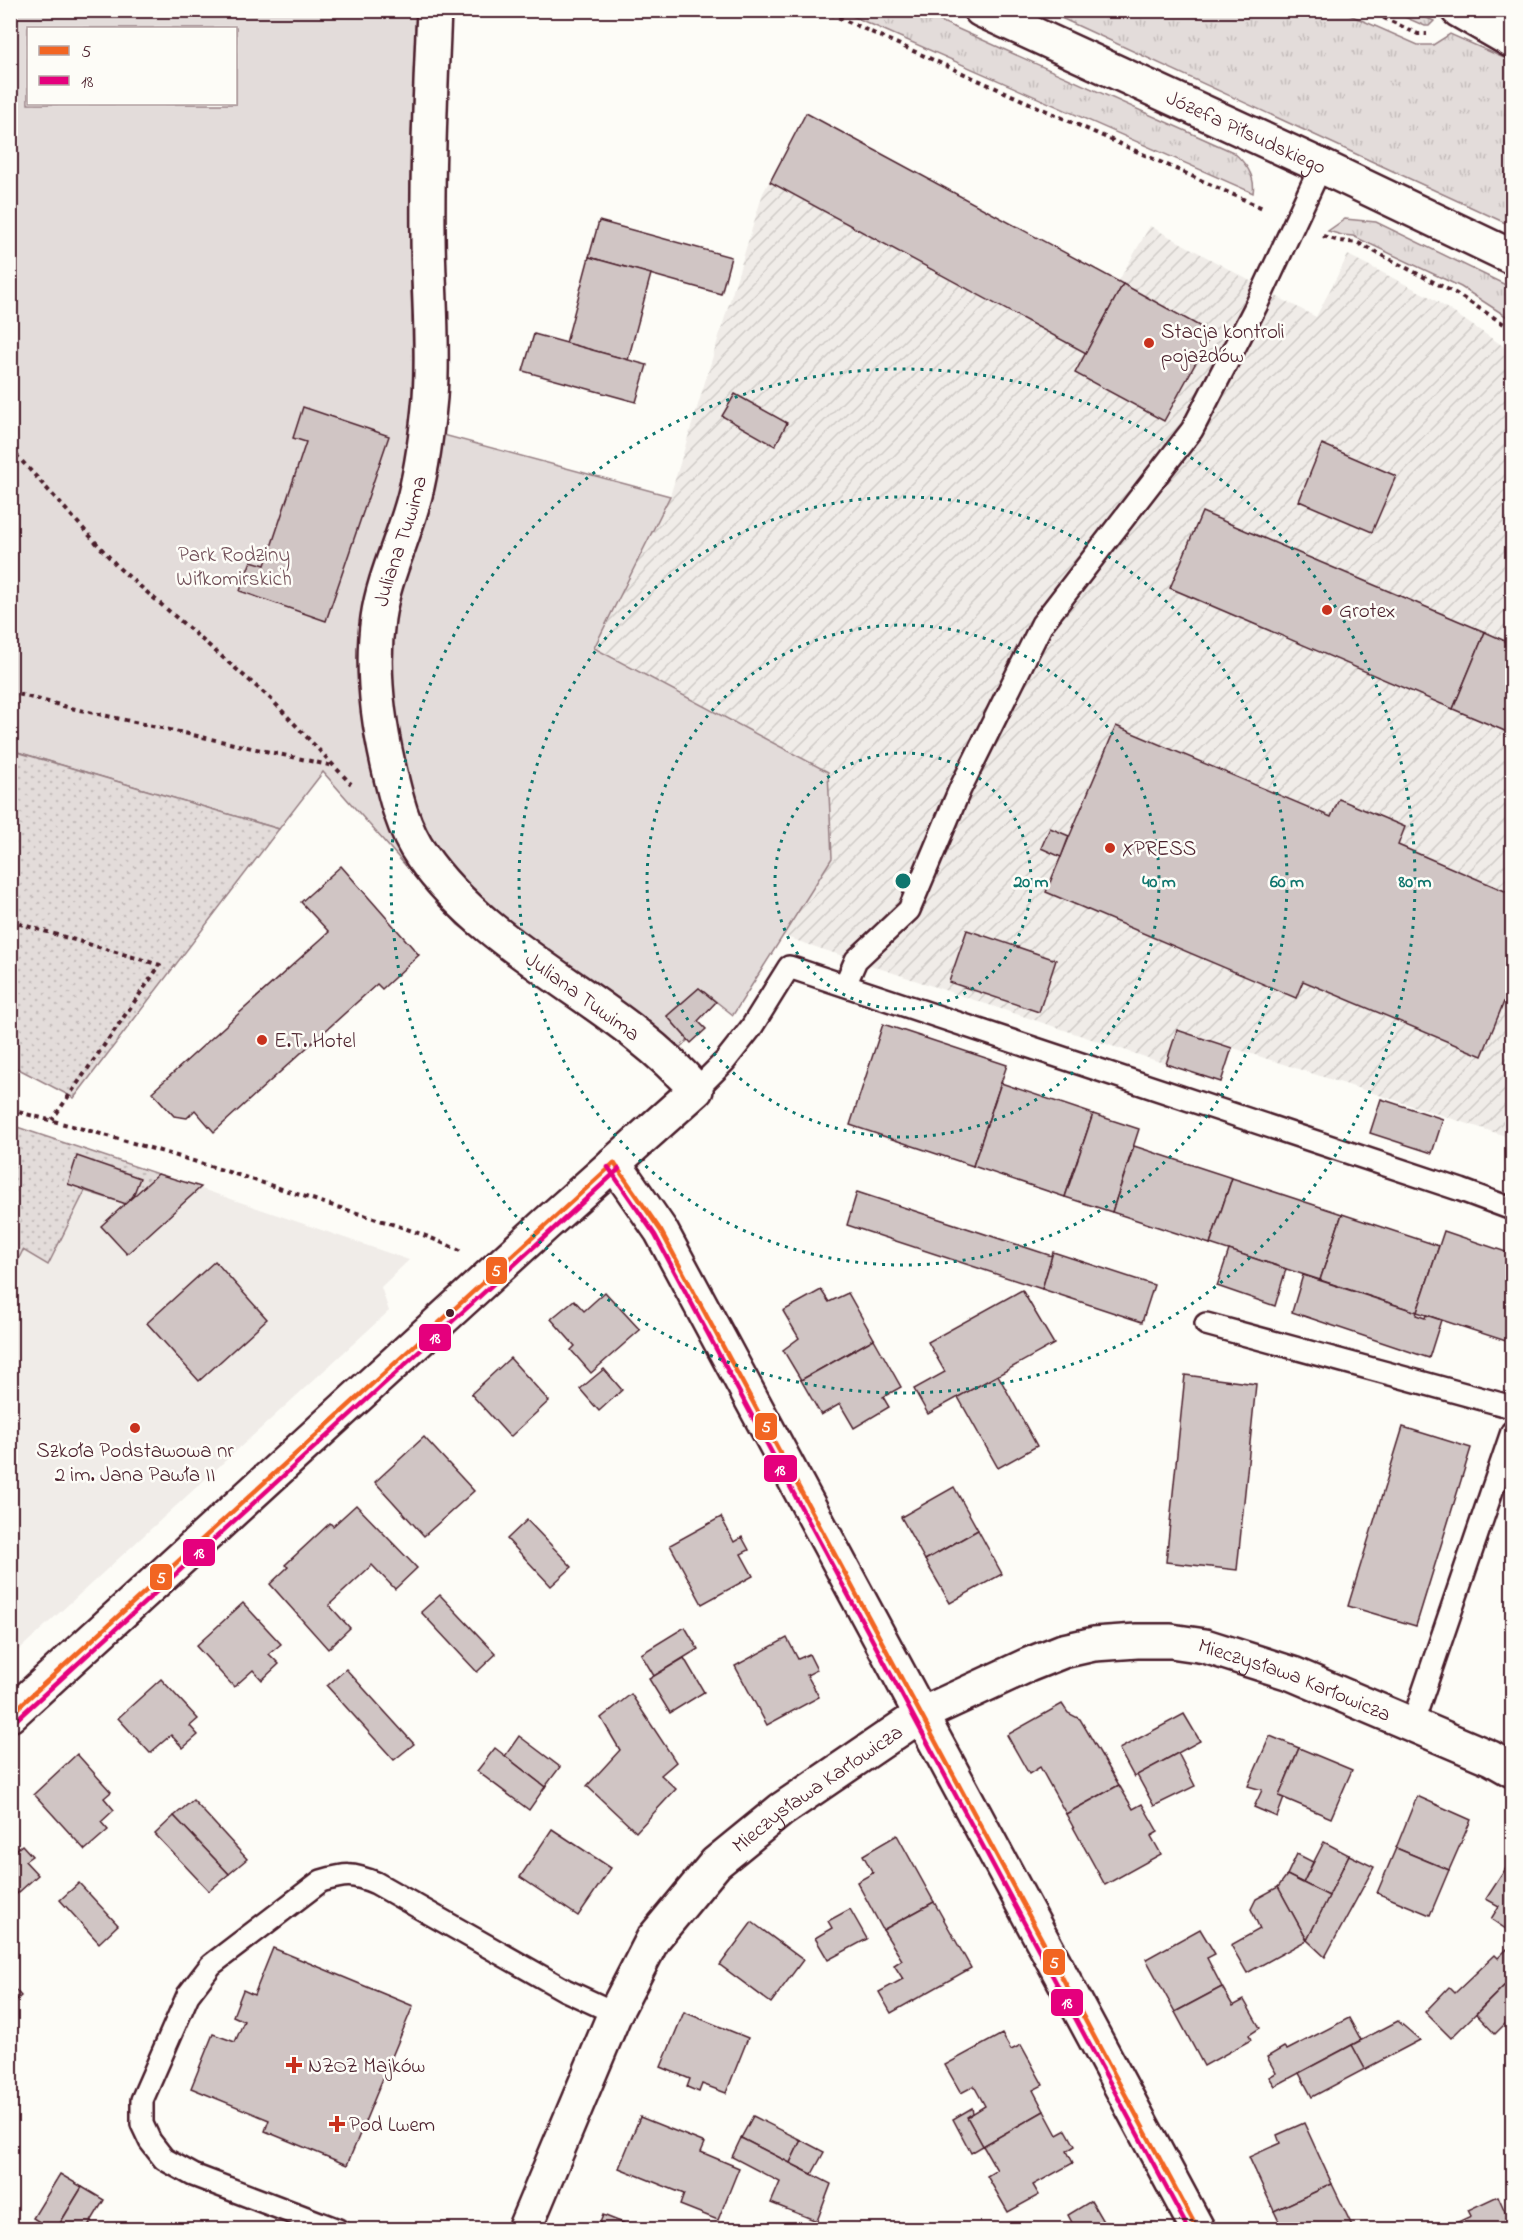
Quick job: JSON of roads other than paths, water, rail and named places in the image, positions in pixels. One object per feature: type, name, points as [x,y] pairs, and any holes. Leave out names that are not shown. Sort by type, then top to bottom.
[{"type":"street","name":"Juliana Tuwima","points":[[434,10],[428,164],[430,395],[415,495],[378,616],[375,653],[376,695],[393,785],[406,825],[419,852],[438,878],[461,903],[489,927],[660,1053],[696,1090]]},
{"type":"street","name":"Józefa Piłsudskiego","points":[[981,10],[1321,166],[1512,257]]},
{"type":"street","points":[[1458,10],[1512,41]]},
{"type":"street","points":[[10,1715],[696,1090]]},
{"type":"street","points":[[614,1163],[661,1231],[1198,2229]]},
{"type":"street","name":"Mieczysława Karłowicza","points":[[524,2229],[615,2013],[653,1939],[716,1863],[781,1810],[922,1714],[1063,1651],[1094,1644],[1171,1641],[1205,1646],[1293,1674],[1512,1770]]},
{"type":"lane","points":[[845,985],[856,960],[909,910],[960,789],[1042,624],[1192,430],[1256,306],[1321,166]]},
{"type":"lane","points":[[696,1090],[725,1061],[751,1028],[789,967],[1450,1186],[1512,1209]]},
{"type":"lane","points":[[1206,1324],[1512,1407]]},
{"type":"lane","points":[[1412,1725],[1512,1432]]},
{"type":"lane","points":[[338,2229],[193,2175],[164,2158],[150,2141],[142,2124],[142,2100],[188,1995],[211,1965],[321,1881],[357,1875],[376,1883],[566,1990],[615,2013]]},
{"type":"place","name":"Stacja kontroli pojazdów","points":[[1149,343]]},
{"type":"place","name":"Grotex","points":[[1327,610]]},
{"type":"place","name":"XPRESS","points":[[1110,848]]},
{"type":"place","name":"E.T. Hotel","points":[[262,1040]]},
{"type":"place","name":"Szkoła Podstawowa nr 2 im. Jana Pawła II","points":[[135,1428]]},
{"type":"place","name":"NZOZ Majków","points":[[294,2065]]},
{"type":"place","name":"Pod Lwem","points":[[337,2124]]},
{"type":"park label","name":"Park Rodziny Wiłkomirskich","points":[[234,566]]}]
